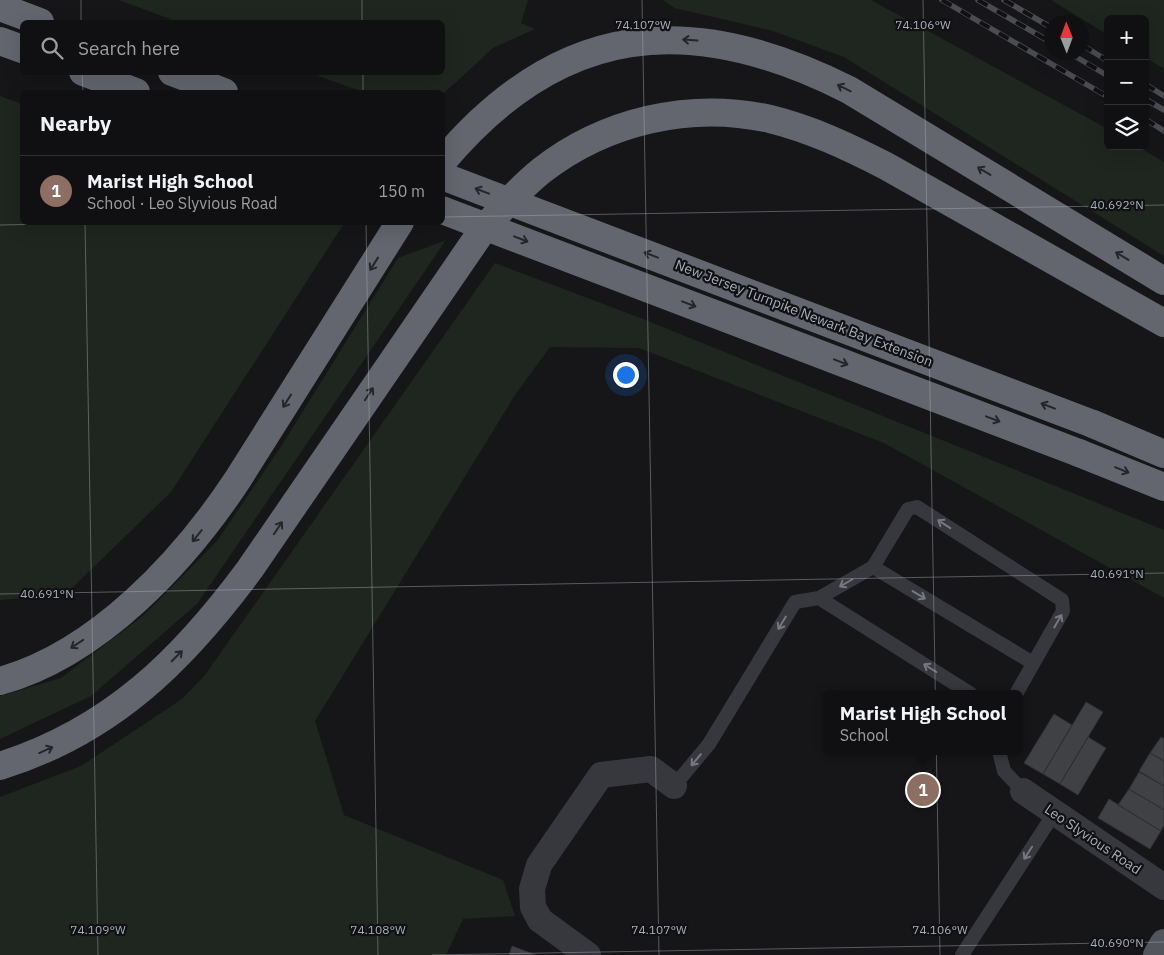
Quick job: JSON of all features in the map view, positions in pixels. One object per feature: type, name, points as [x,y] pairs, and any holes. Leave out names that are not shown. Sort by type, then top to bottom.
[{"type":"highway","points":[[0,7],[35,20]]},
{"type":"highway","points":[[445,159],[476,125],[507,98],[539,76],[576,58],[615,46],[655,40],[716,43],[756,52],[788,63],[850,90],[1164,281]]},
{"type":"highway","points":[[0,41],[20,48]]},
{"type":"highway","points":[[92,75],[131,90]]},
{"type":"highway","points":[[180,75],[219,90]]},
{"type":"highway","points":[[0,766],[47,749],[91,726],[141,689],[185,648],[226,601],[250,569],[482,231],[512,197],[541,171],[575,148],[612,131],[652,118],[693,113],[753,116],[791,125],[842,145],[886,166],[1164,323]]},
{"type":"highway","name":"New Jersey Turnpike Newark Bay Extension","points":[[445,177],[1093,424],[1164,454]]},
{"type":"highway","points":[[445,211],[1079,452],[1164,487]]},
{"type":"highway","points":[[0,680],[46,663],[99,630],[146,592],[189,546],[234,485],[398,225]]},
{"type":"main road","points":[[1157,955],[1164,944]]},
{"type":"street","points":[[588,955],[554,932],[540,920],[532,907],[532,890],[539,865],[601,775],[651,769],[674,786]]},
{"type":"street","name":"Leo Slyvious Road","points":[[1022,790],[1164,887]]},
{"type":"lane","points":[[674,786],[709,744],[795,602],[819,598],[873,568],[908,509],[917,507],[1062,600],[1063,611],[1018,690]]},
{"type":"lane","points":[[873,568],[1033,663]]},
{"type":"lane","points":[[819,598],[965,690]]},
{"type":"lane","points":[[1000,755],[1004,771],[1022,790]]},
{"type":"lane","points":[[962,955],[1055,812]]},
{"type":"shaded area","points":[[119,0],[528,0],[521,23],[535,29],[493,48],[445,92],[445,90],[357,90],[316,75],[445,75],[445,20],[173,20]]},
{"type":"shaded area","points":[[663,0],[871,0],[1104,127],[1104,150],[1144,150],[1164,162],[1164,256],[844,57],[770,30],[674,8]]},
{"type":"shaded area","points":[[1051,0],[1164,0],[1164,69],[1149,60],[1149,15],[1104,15],[1104,33],[1089,23],[1089,15],[1075,15]]},
{"type":"shaded area","points":[[0,96],[20,103],[20,225],[343,225],[171,492],[66,594],[0,600]]},
{"type":"shaded area","points":[[446,240],[197,604],[91,696],[0,739],[0,696],[61,678],[144,615],[217,541],[282,445],[398,258]]},
{"type":"shaded area","points":[[495,263],[643,319],[1164,530],[1164,598],[884,443],[639,348],[550,347],[515,395],[315,721],[344,815],[503,880],[515,916],[463,919],[446,955],[0,955],[0,797],[81,766],[182,699],[205,675]]},
{"type":"building","points":[[1086,702],[1103,712],[1060,784],[1043,774]]},
{"type":"building","points":[[1054,714],[1072,725],[1043,774],[1024,763]]},
{"type":"building","points":[[1088,737],[1106,748],[1078,795],[1060,784]]},
{"type":"building","points":[[1161,737],[1164,739],[1164,761],[1150,753]]},
{"type":"building","points":[[1150,753],[1164,761],[1164,786],[1139,771]]},
{"type":"building","points":[[1139,772],[1164,786],[1164,810],[1129,789]]},
{"type":"building","points":[[1129,789],[1164,810],[1164,825],[1161,831],[1118,805]]},
{"type":"building","points":[[1109,799],[1161,831],[1150,849],[1098,818]]},
{"type":"building","points":[[512,946],[536,955],[509,955]]},
{"type":"railway","points":[[942,0],[1104,95]]},
{"type":"railway","points":[[978,0],[1044,38]]},
{"type":"railway","points":[[1004,0],[1044,23]]},
{"type":"railway","points":[[1089,49],[1106,60]]},
{"type":"railway","points":[[1081,60],[1104,74]]},
{"type":"railway","points":[[1149,87],[1164,96]]},
{"type":"railway","points":[[1149,101],[1164,110]]},
{"type":"railway","points":[[1149,122],[1164,131]]},
{"type":"place","name":"Marist High School","points":[[923,790]]}]
